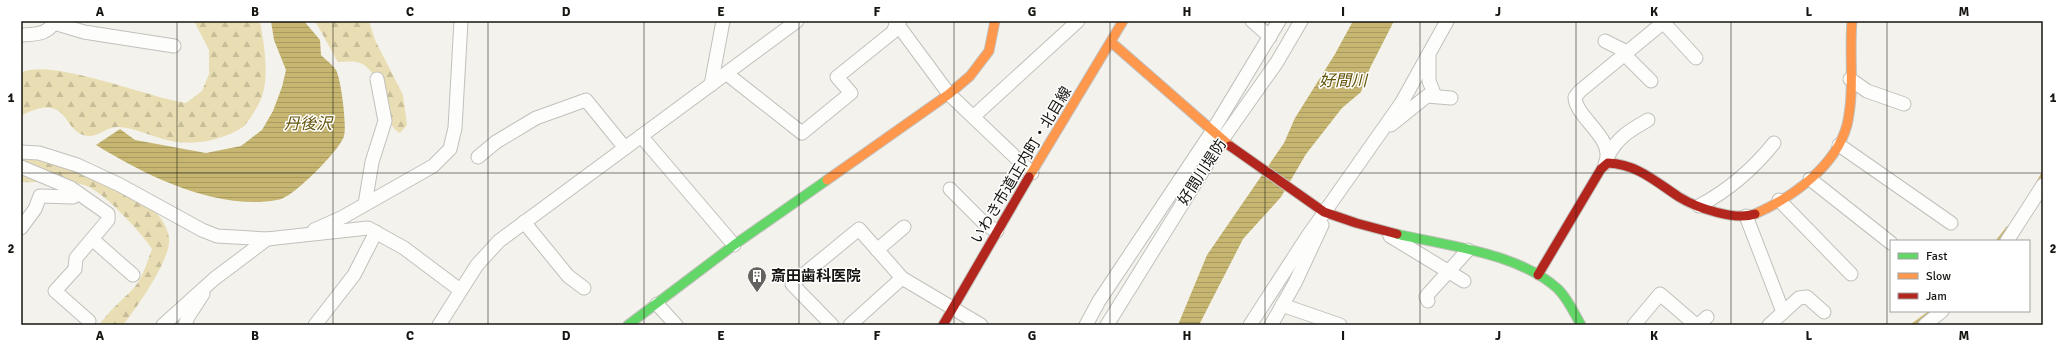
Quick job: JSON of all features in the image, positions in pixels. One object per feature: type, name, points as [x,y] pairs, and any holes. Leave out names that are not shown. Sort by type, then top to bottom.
[{"type":"street","points":[[302,236],[365,204],[433,166],[450,149],[455,128],[461,21]]},
{"type":"street","points":[[711,85],[723,21]]},
{"type":"street","points":[[441,324],[460,290],[477,265],[499,241],[798,21]]},
{"type":"street","points":[[628,325],[734,245],[949,94],[974,71],[988,54],[992,43],[996,21]]},
{"type":"street","points":[[973,117],[1078,21]]},
{"type":"street","name":"いわき市道正内町・北目線","points":[[943,325],[1123,21]]},
{"type":"street","points":[[1252,21],[1270,38]]},
{"type":"street","points":[[1086,325],[1099,302],[1213,130],[1279,21]]},
{"type":"street","name":"好間川堤防","points":[[1107,325],[1222,141],[1277,62],[1301,21]]},
{"type":"street","points":[[1250,325],[1324,212],[1383,130],[1430,53],[1447,21]]},
{"type":"street","points":[[1606,160],[1651,177],[1679,197],[1699,206],[1732,215],[1746,216],[1779,200],[1810,179],[1832,156],[1839,145],[1847,125],[1849,107],[1852,21]]},
{"type":"street","points":[[21,35],[39,34],[51,29],[55,22],[84,32],[174,46]]},
{"type":"street","points":[[727,74],[802,133],[851,93],[838,77],[893,32],[897,22]]},
{"type":"street","points":[[897,22],[949,94],[1032,174]]},
{"type":"street","points":[[1606,160],[1606,148],[1592,123],[1578,107],[1575,97],[1580,91],[1664,22],[1696,58]]},
{"type":"street","points":[[1605,41],[1623,50],[1625,55],[1651,81]]},
{"type":"street","points":[[1111,42],[1213,130],[1222,141],[1324,212],[1342,219],[1382,230],[1500,258],[1532,270],[1559,290],[1581,325]]},
{"type":"street","points":[[1430,53],[1429,81],[1435,96]]},
{"type":"street","points":[[365,204],[372,162],[385,121],[376,79]]},
{"type":"street","points":[[1850,79],[1866,91],[1904,104]]},
{"type":"street","points":[[1383,130],[1423,98],[1435,96],[1451,98]]},
{"type":"street","points":[[478,157],[496,142],[536,118],[586,100],[625,148]]},
{"type":"street","points":[[1538,275],[1606,160],[1614,143],[1648,120]]},
{"type":"street","points":[[641,136],[734,245]]},
{"type":"street","points":[[1699,206],[1718,195],[1750,168],[1774,143]]},
{"type":"street","points":[[1839,145],[1951,223]]},
{"type":"street","points":[[21,152],[39,153],[78,165],[120,185],[202,230],[218,236],[267,238],[302,236],[368,228],[404,248],[460,290]]},
{"type":"street","points":[[21,167],[71,188],[108,214],[108,220],[76,258],[75,268],[55,291],[89,321]]},
{"type":"street","points":[[1810,179],[1890,242]]},
{"type":"street","points":[[2007,240],[2043,185]]},
{"type":"street","points":[[950,189],[986,225],[997,232]]},
{"type":"street","points":[[21,228],[35,209],[40,196],[73,197],[78,194]]},
{"type":"street","points":[[1779,200],[1851,274]]},
{"type":"street","points":[[1271,325],[1308,257],[1322,224],[1324,212]]},
{"type":"street","points":[[1746,216],[1783,312]]},
{"type":"street","points":[[524,222],[568,276],[584,288]]},
{"type":"street","points":[[877,250],[904,227]]},
{"type":"street","points":[[832,325],[792,284],[859,230],[902,278],[981,325]]},
{"type":"street","points":[[1382,230],[1395,240],[1464,281]]},
{"type":"street","points":[[315,325],[354,275],[376,232]]},
{"type":"street","points":[[164,325],[205,287],[267,238]]},
{"type":"street","points":[[92,239],[133,275]]},
{"type":"street","points":[[1428,301],[1426,297],[1468,250]]},
{"type":"street","points":[[850,325],[902,278]]},
{"type":"street","points":[[185,325],[188,316],[202,297],[205,287]]},
{"type":"street","points":[[1634,325],[1660,294],[1700,322]]},
{"type":"street","points":[[1769,325],[1798,298],[1808,297],[1824,312]]},
{"type":"street","points":[[657,304],[676,325]]},
{"type":"street","points":[[1282,305],[1340,325]]},
{"type":"street","points":[[1925,325],[1941,312]]},
{"type":"green space","points":[[194,21],[260,21],[266,71],[264,90],[260,102],[251,118],[243,127],[236,131],[220,138],[202,142],[184,143],[169,141],[133,129],[118,127],[111,128],[93,136],[80,134],[57,110],[49,108],[37,109],[21,116],[21,73],[34,69],[53,70],[76,74],[186,103],[202,91],[209,74],[209,50]]},
{"type":"green space","points":[[315,21],[369,21],[375,40],[403,95],[407,125],[400,133],[393,127],[378,85],[367,67],[357,62],[338,62]]},
{"type":"green space","points":[[21,157],[63,166],[90,177],[149,207],[163,222],[169,238],[165,258],[152,283],[123,325],[99,325],[136,285],[144,270],[152,249],[140,233],[123,215],[105,198],[89,187],[65,182],[21,182]]},
{"type":"water","name":"丹後沢","points":[[271,21],[304,21],[320,40],[321,55],[335,68],[342,92],[345,131],[341,143],[306,181],[288,196],[278,200],[260,202],[236,201],[194,192],[152,176],[96,145],[120,129],[135,140],[206,153],[241,146],[262,130],[273,111],[282,87],[286,70],[274,40]]},
{"type":"water","name":"好間川","points":[[1353,21],[1394,21],[1370,68],[1361,92],[1342,108],[1306,154],[1281,197],[1243,239],[1199,325],[1178,325],[1207,255],[1284,143],[1295,118],[1335,54]]},
{"type":"waterway","points":[[2038,183],[2043,174]]},
{"type":"waterway","points":[[1999,240],[2008,228]]},
{"type":"waterway","points":[[1913,325],[1931,312]]},
{"type":"traffic: fast","points":[[628,325],[734,245],[827,180]]},
{"type":"traffic: fast","points":[[1397,234],[1482,252],[1523,267],[1542,277],[1558,289],[1568,302],[1581,325]]},
{"type":"traffic: slow","points":[[827,180],[949,94],[970,76],[989,51],[995,21]]},
{"type":"traffic: slow","points":[[1029,177],[1123,21]]},
{"type":"traffic: slow","points":[[1755,214],[1784,199],[1811,178],[1823,167],[1841,140],[1847,125],[1851,99],[1852,21]]},
{"type":"traffic: slow","points":[[1111,42],[1230,146]]},
{"type":"traffic: jam","points":[[1230,146],[1324,212],[1356,223],[1397,234]]},
{"type":"traffic: jam","points":[[1538,275],[1601,169],[1608,163],[1618,164],[1637,170],[1679,197],[1706,209],[1727,215],[1747,216],[1755,214]]},
{"type":"traffic: jam","points":[[943,325],[1029,177]]},
{"type":"place","name":"斎田歯科医院","points":[[757,293]]}]
